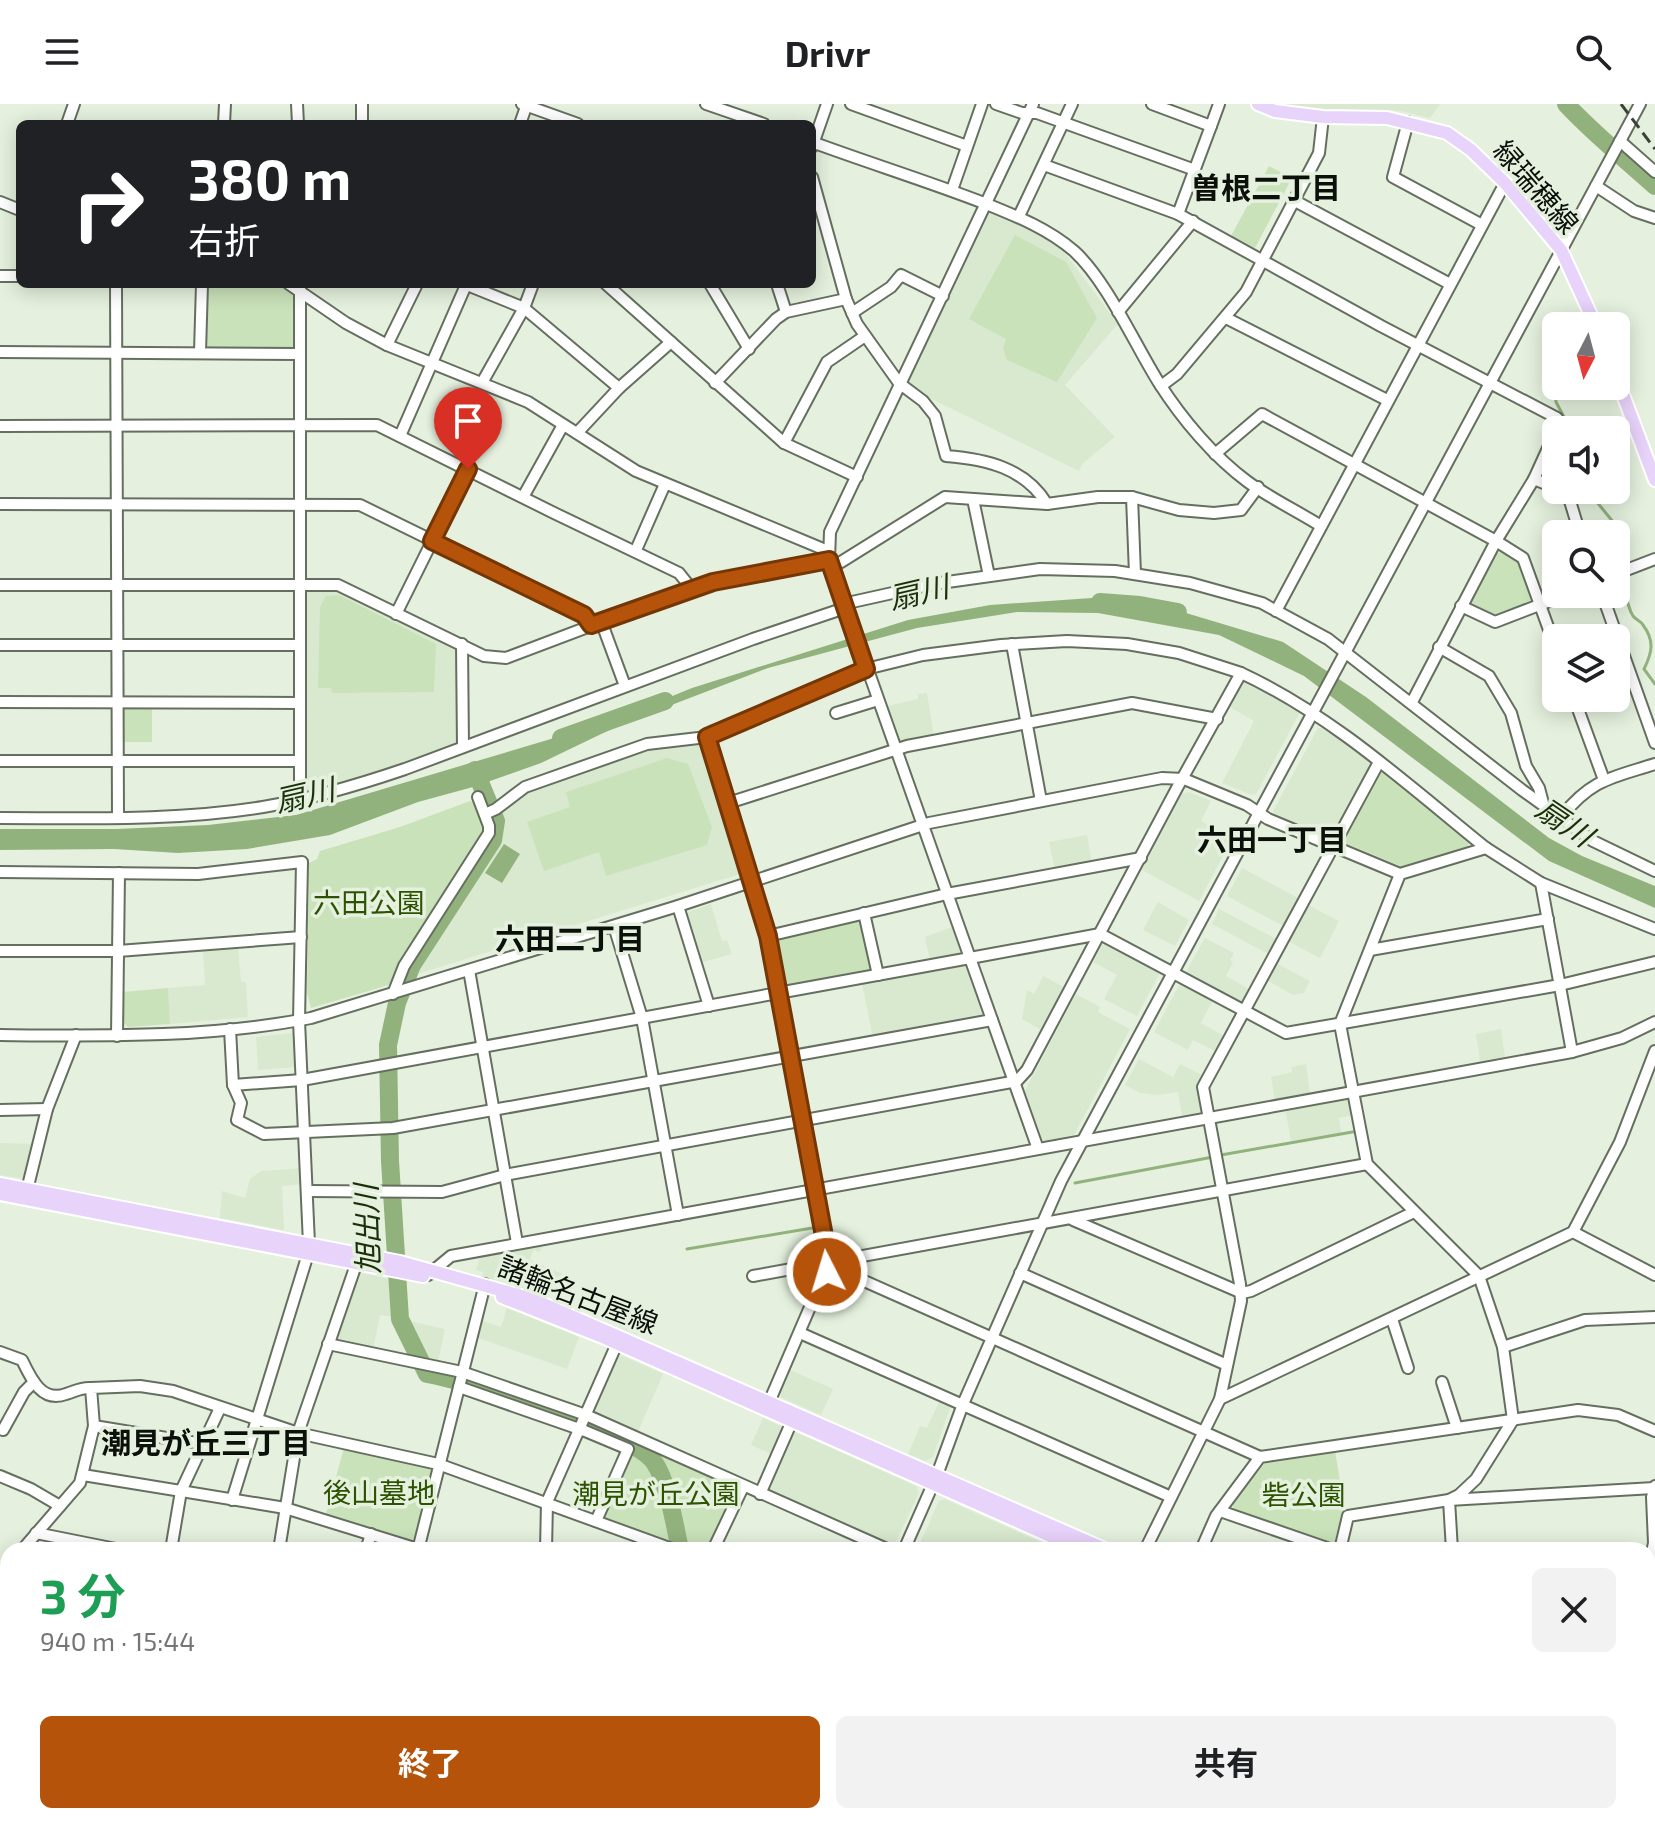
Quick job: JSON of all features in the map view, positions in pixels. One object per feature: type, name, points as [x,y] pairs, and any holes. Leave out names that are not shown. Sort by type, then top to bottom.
[{"type":"main road","name":"緑瑞穂線","points":[[1258,104],[1275,111],[1323,117],[1387,118],[1447,133],[1471,150],[1505,183],[1561,250],[1590,312]]},
{"type":"main road","points":[[1625,400],[1655,480]]},
{"type":"main road","name":"諸輪名古屋線","points":[[0,1184],[429,1273],[532,1299],[792,1421],[1087,1542]]},
{"type":"main road","name":"諸輪名古屋線","points":[[0,1194],[309,1249]]},
{"type":"main road","name":"諸輪名古屋線","points":[[619,1339],[770,1400],[1065,1542]]},
{"type":"street","points":[[525,104],[567,120]]},
{"type":"street","points":[[706,104],[752,120]]},
{"type":"street","points":[[816,136],[827,104]]},
{"type":"street","points":[[851,104],[967,146]]},
{"type":"street","points":[[952,190],[982,104]]},
{"type":"street","points":[[996,104],[1031,109],[1195,170]]},
{"type":"street","points":[[1019,216],[1072,104]]},
{"type":"street","points":[[1152,104],[1211,126]]},
{"type":"street","points":[[1178,214],[1219,104]]},
{"type":"street","points":[[908,1542],[1020,1273],[1083,1141],[1640,104]]},
{"type":"street","points":[[1031,109],[830,532],[829,559],[1038,1149]]},
{"type":"street","points":[[1161,386],[1177,374],[1246,292],[1319,153],[1323,117]]},
{"type":"street","points":[[1408,122],[1393,177],[1482,225]]},
{"type":"street","points":[[1620,142],[1655,172]]},
{"type":"street","points":[[816,146],[952,190],[1019,216],[1073,250],[1085,262],[1118,312],[1161,386],[1215,454],[1251,485],[1321,526]]},
{"type":"street","points":[[1044,165],[1193,221],[1557,418],[1554,435],[1534,479],[1496,541],[1412,702]]},
{"type":"street","points":[[1276,611],[1505,183]]},
{"type":"street","points":[[1596,186],[1634,211],[1655,218]]},
{"type":"street","points":[[816,191],[852,313],[899,383],[923,401],[935,416],[946,456],[980,458],[1010,469],[1039,491],[1047,504]]},
{"type":"street","points":[[1295,201],[1450,284]]},
{"type":"street","points":[[1118,312],[1193,221]]},
{"type":"street","points":[[852,313],[891,287],[901,275],[943,296]]},
{"type":"street","points":[[116,288],[118,817]]},
{"type":"street","points":[[200,352],[202,288]]},
{"type":"street","points":[[300,288],[300,799]]},
{"type":"street","points":[[301,288],[346,323],[387,345],[483,381],[528,402],[636,471],[841,562],[945,497],[1047,504],[1098,497],[1132,497],[1179,510],[1214,513],[1241,510],[1258,487]]},
{"type":"street","points":[[387,345],[415,288]]},
{"type":"street","points":[[400,436],[463,288]]},
{"type":"street","points":[[475,288],[524,308],[619,388]]},
{"type":"street","points":[[483,381],[524,308],[532,288]]},
{"type":"street","points":[[610,288],[784,443],[857,477]]},
{"type":"street","points":[[712,288],[749,349]]},
{"type":"street","points":[[778,288],[786,312]]},
{"type":"street","points":[[715,383],[786,312],[846,299]]},
{"type":"street","points":[[1226,318],[1387,400]]},
{"type":"street","points":[[784,443],[827,362],[865,336]]},
{"type":"street","points":[[577,433],[619,388],[671,342]]},
{"type":"street","points":[[0,352],[299,354]]},
{"type":"street","points":[[1215,454],[1262,414],[1523,558],[1547,624]]},
{"type":"street","points":[[0,426],[377,425],[636,550],[679,573],[691,588]]},
{"type":"street","points":[[523,497],[563,425]]},
{"type":"street","points":[[396,614],[468,469]]},
{"type":"street","points":[[1534,479],[1542,482]]},
{"type":"street","points":[[636,550],[665,484]]},
{"type":"street","points":[[1132,497],[1135,574]]},
{"type":"street","points":[[973,499],[989,576]]},
{"type":"street","points":[[0,504],[360,505],[596,623],[625,686]]},
{"type":"street","points":[[0,585],[338,585],[484,656],[506,658],[691,588],[829,559]]},
{"type":"street","points":[[1630,569],[1655,559]]},
{"type":"street","points":[[0,818],[118,817],[238,810],[300,799],[370,781],[625,686],[846,611],[852,602],[894,592],[1040,569],[1135,574],[1190,583],[1262,603],[1345,652],[1522,790],[1593,841],[1655,871]]},
{"type":"street","points":[[1461,606],[1495,622],[1541,605]]},
{"type":"street","points":[[1607,608],[1655,743]]},
{"type":"street","points":[[489,812],[525,787],[647,744],[707,737],[866,669],[923,655],[1012,644],[1067,641],[1127,644],[1179,653],[1241,673],[1312,714],[1379,762],[1486,848],[1541,883],[1655,929]]},
{"type":"street","points":[[462,644],[463,747]]},
{"type":"street","points":[[1012,644],[1041,801]]},
{"type":"street","points":[[0,645],[300,645]]},
{"type":"street","points":[[1439,647],[1489,676],[1511,713],[1526,766],[1539,788],[1543,803]]},
{"type":"street","points":[[308,1191],[442,1192],[505,1175],[1014,1082],[1022,1078],[1241,673]]},
{"type":"street","points":[[836,713],[878,700]]},
{"type":"street","points":[[0,702],[300,703]]},
{"type":"street","points":[[728,803],[896,750],[1132,703],[1217,719]]},
{"type":"street","points":[[1579,712],[1604,780]]},
{"type":"street","points":[[707,737],[768,936],[829,1263],[770,1400]]},
{"type":"street","points":[[0,761],[300,761]]},
{"type":"street","points":[[1149,1542],[1220,1399],[1242,1293],[1203,1087],[1379,762]]},
{"type":"street","points":[[1562,816],[1580,793],[1604,780],[1655,764]]},
{"type":"street","points":[[0,1035],[117,1036],[299,1021],[678,906],[922,826],[1162,778],[1184,779],[1259,812],[1268,819],[1400,874],[1486,848]]},
{"type":"street","points":[[398,992],[404,966],[485,840],[489,812],[478,797]]},
{"type":"street","points":[[768,936],[947,894],[1141,858]]},
{"type":"street","points":[[0,872],[198,874],[302,862],[299,1021],[309,1249],[232,1500]]},
{"type":"street","points":[[117,1036],[119,873]]},
{"type":"street","points":[[1400,874],[1340,1024],[1367,1164],[1479,1276],[1503,1347],[1513,1420],[1476,1479],[1449,1500]]},
{"type":"street","points":[[1541,883],[1572,1052]]},
{"type":"street","points":[[678,906],[709,1006]]},
{"type":"street","points":[[864,913],[878,975]]},
{"type":"street","points":[[1370,950],[1548,919]]},
{"type":"street","points":[[614,926],[642,1018],[678,1215]]},
{"type":"street","points":[[233,1085],[302,1080],[1100,934],[1286,1033],[1560,985],[1655,962]]},
{"type":"street","points":[[0,951],[118,951],[301,937]]},
{"type":"street","points":[[469,970],[517,1243]]},
{"type":"street","points":[[230,1029],[233,1085],[241,1103],[237,1120],[264,1134],[389,1128],[992,1020]]},
{"type":"street","points":[[429,1273],[451,1256],[517,1243],[1572,1052],[1622,1038],[1655,1022]]},
{"type":"street","points":[[27,1190],[47,1109],[76,1035]]},
{"type":"street","points":[[1220,1399],[1573,1232],[1620,1142],[1655,1051]]},
{"type":"street","points":[[0,1110],[47,1109]]},
{"type":"street","points":[[753,1276],[1367,1164]]},
{"type":"street","points":[[1071,1219],[1242,1293],[1414,1212]]},
{"type":"street","points":[[1573,1232],[1655,1275]]},
{"type":"street","points":[[280,1542],[298,1433],[358,1259]]},
{"type":"street","points":[[829,1263],[1260,1457],[1591,1410],[1618,1415],[1655,1431]]},
{"type":"street","points":[[1020,1273],[1227,1365]]},
{"type":"street","points":[[421,1542],[485,1287]]},
{"type":"street","points":[[1503,1347],[1585,1320],[1655,1317]]},
{"type":"street","points":[[1392,1319],[1408,1368]]},
{"type":"street","points":[[800,1333],[1171,1497]]},
{"type":"street","points":[[546,1542],[547,1502],[619,1339]]},
{"type":"street","points":[[328,1344],[423,1364],[743,1487],[871,1542]]},
{"type":"street","points":[[0,1352],[22,1360],[44,1394],[55,1398],[82,1387],[140,1386],[173,1391],[298,1433],[438,1464],[652,1542]]},
{"type":"street","points":[[3,1430],[24,1392],[34,1382]]},
{"type":"street","points":[[1442,1382],[1457,1428]]},
{"type":"street","points":[[29,1542],[80,1483],[94,1426],[91,1388]]},
{"type":"street","points":[[172,1542],[181,1491],[220,1408]]},
{"type":"street","points":[[760,1494],[792,1421]]},
{"type":"street","points":[[582,1423],[628,1449],[596,1521]]},
{"type":"street","points":[[94,1426],[203,1444]]},
{"type":"street","points":[[1205,1542],[1220,1511],[1260,1457]]},
{"type":"street","points":[[83,1475],[285,1508],[395,1542]]},
{"type":"street","points":[[0,1476],[60,1506]]},
{"type":"street","points":[[717,1542],[743,1487]]},
{"type":"street","points":[[1342,1542],[1348,1516],[1449,1500],[1655,1487],[1652,1497],[1654,1542]]},
{"type":"street","points":[[1449,1500],[1452,1542]]},
{"type":"street","points":[[1220,1511],[1310,1542]]},
{"type":"street","points":[[36,1533],[81,1542]]},
{"type":"street","points":[[368,1542],[371,1534]]},
{"type":"shaded area","points":[[1283,104],[1440,104],[1430,118],[1401,111],[1312,109]]},
{"type":"shaded area","points":[[991,212],[1052,240],[1118,324],[1065,385],[1115,437],[1082,464],[1079,471],[919,393],[907,382],[987,214]]},
{"type":"shaded area","points":[[310,591],[338,591],[455,648],[458,653],[456,746],[393,770],[310,794],[306,792],[306,594]]},
{"type":"shaded area","name":"扇川","points":[[1092,598],[1186,613],[1283,642],[1366,697],[1549,838],[1582,856],[1655,886],[1655,908],[1549,861],[1304,676],[1219,635],[1098,613],[1017,612],[917,628],[768,668],[622,724],[541,763],[418,802],[330,835],[247,849],[178,853],[114,849],[0,850],[0,829],[208,825],[296,815],[611,721],[692,688],[908,620],[990,605]]},
{"type":"shaded area","points":[[1247,680],[1300,712],[1256,794],[1252,795],[1222,783],[1254,721],[1228,706],[1242,681]]},
{"type":"shaded area","points":[[927,693],[934,737],[899,740],[887,706],[918,699],[918,694]]},
{"type":"shaded area","points":[[1318,728],[1324,728],[1370,762],[1372,767],[1334,836],[1330,837],[1275,815],[1273,811]]},
{"type":"shaded area","points":[[698,742],[705,744],[743,868],[740,874],[411,976],[495,846],[500,827],[497,813],[527,791],[649,748]]},
{"type":"shaded area","points":[[1189,792],[1211,801],[1201,821],[1233,837],[1199,901],[1142,870],[1182,794]]},
{"type":"shaded area","points":[[1087,835],[1092,863],[1055,870],[1049,842]]},
{"type":"shaded area","points":[[504,844],[520,854],[502,883],[485,873]]},
{"type":"shaded area","points":[[1242,868],[1300,899],[1285,927],[1227,896]]},
{"type":"shaded area","points":[[1158,902],[1189,920],[1175,946],[1143,930]]},
{"type":"shaded area","points":[[711,904],[722,941],[727,940],[732,954],[700,963],[685,916]]},
{"type":"shaded area","points":[[1308,905],[1339,921],[1320,958],[1288,941]]},
{"type":"shaded area","points":[[1219,909],[1278,940],[1270,955],[1212,924]]},
{"type":"shaded area","points":[[952,927],[960,951],[958,955],[930,961],[925,937]]},
{"type":"shaded area","points":[[1205,938],[1234,953],[1226,976],[1251,990],[1245,1001],[1239,1003],[1188,975],[1187,970]]},
{"type":"shaded area","points":[[1108,943],[1158,971],[1159,975],[1137,1016],[1104,999],[1117,975],[1093,962],[1102,945]]},
{"type":"shaded area","points":[[238,946],[241,982],[246,982],[248,1017],[170,1024],[168,988],[205,985],[203,949]]},
{"type":"shaded area","points":[[1276,963],[1310,981],[1304,993],[1293,995],[1267,980]]},
{"type":"shaded area","points":[[962,966],[966,968],[981,1018],[873,1038],[862,984]]},
{"type":"shaded area","points":[[1043,976],[1066,988],[1043,1031],[1022,1019],[1027,990],[1034,994]]},
{"type":"shaded area","points":[[1183,984],[1213,1000],[1201,1023],[1226,1037],[1217,1052],[1193,1040],[1188,1050],[1154,1032],[1179,985]]},
{"type":"shaded area","points":[[1076,994],[1100,1007],[1098,1012],[1130,1029],[1074,1135],[1047,1142],[1041,1139],[1025,1091]]},
{"type":"shaded area","points":[[1501,1029],[1505,1057],[1480,1061],[1476,1034]]},
{"type":"shaded area","points":[[292,1033],[296,1036],[298,1067],[258,1070],[256,1037]]},
{"type":"shaded area","points":[[1139,1059],[1173,1077],[1180,1064],[1204,1076],[1204,1110],[1201,1114],[1182,1117],[1178,1092],[1157,1095],[1140,1093],[1125,1085]]},
{"type":"shaded area","points":[[1306,1064],[1310,1094],[1275,1101],[1271,1077],[1292,1072],[1291,1067]]},
{"type":"shaded area","points":[[1350,1097],[1355,1115],[1339,1118],[1341,1133],[1291,1141],[1285,1108]]},
{"type":"shaded area","points":[[0,1143],[35,1144],[27,1176],[23,1179],[0,1175]]},
{"type":"shaded area","points":[[303,1168],[304,1184],[282,1186],[284,1230],[220,1218],[222,1191],[245,1198],[250,1179],[261,1171]]},
{"type":"shaded area","points":[[543,1243],[540,1252],[533,1250],[530,1260],[565,1275],[537,1293],[482,1277],[483,1272],[476,1270],[481,1254]]},
{"type":"shaded area","points":[[361,1273],[391,1279],[394,1317],[380,1315],[373,1349],[339,1342],[336,1338]]},
{"type":"shaded area","points":[[594,1293],[624,1306],[623,1310],[643,1316],[637,1335],[585,1312]]},
{"type":"shaded area","points":[[507,1308],[579,1337],[567,1369],[476,1337],[480,1320],[501,1327]]},
{"type":"shaded area","points":[[405,1320],[445,1329],[438,1362],[425,1359]]},
{"type":"shaded area","points":[[623,1356],[663,1374],[637,1434],[596,1416],[594,1411],[618,1358]]},
{"type":"shaded area","points":[[788,1369],[833,1389],[821,1415],[782,1398],[779,1392]]},
{"type":"shaded area","points":[[941,1398],[949,1402],[950,1408],[933,1457],[925,1461],[908,1454],[920,1426],[927,1428]]},
{"type":"shaded area","points":[[763,1418],[785,1428],[773,1455],[751,1445]]},
{"type":"shaded area","points":[[793,1431],[916,1486],[919,1493],[896,1542],[879,1542],[769,1493],[767,1487]]},
{"type":"shaded area","points":[[945,1499],[1041,1542],[921,1542],[939,1501]]},
{"type":"green space","points":[[1269,166],[1292,178],[1255,248],[1231,236]]},
{"type":"green space","points":[[1015,235],[1066,262],[1097,318],[1057,382],[1007,360],[1003,348],[1006,339],[969,319]]},
{"type":"green space","points":[[205,288],[293,289],[296,295],[296,343],[292,347],[208,347],[205,343]]},
{"type":"green space","points":[[1503,552],[1520,562],[1533,599],[1532,603],[1494,617],[1470,607],[1469,603],[1497,553]]},
{"type":"green space","points":[[339,595],[436,644],[434,692],[332,693],[331,688],[318,688],[320,607],[326,596]]},
{"type":"green space","points":[[125,707],[152,707],[152,742],[121,742],[122,711]]},
{"type":"green space","points":[[667,758],[688,764],[712,827],[707,845],[606,876],[599,852],[544,871],[527,822],[570,807],[566,792]]},
{"type":"green space","points":[[1383,772],[1469,841],[1468,848],[1403,867],[1345,843],[1343,839],[1379,773]]},
{"type":"green space","name":"六田公園","points":[[470,801],[477,804],[485,832],[392,984],[311,1008],[307,992],[309,863],[317,859],[320,851],[400,827]]},
{"type":"green space","points":[[859,919],[863,922],[874,967],[871,971],[787,986],[783,984],[776,942],[778,938]]},
{"type":"green space","points":[[168,988],[170,1024],[128,1027],[123,1022],[123,992]]},
{"type":"green space","name":"潮見が丘公園","points":[[635,1441],[735,1486],[736,1491],[713,1542],[668,1542],[604,1518],[602,1513]]},
{"type":"green space","name":"後山墓地","points":[[344,1448],[429,1467],[432,1471],[415,1537],[411,1540],[326,1514]]},
{"type":"green space","name":"砦公園","points":[[1335,1451],[1345,1511],[1339,1542],[1321,1542],[1235,1512],[1232,1504],[1266,1462]]},
{"type":"waterway","points":[[1566,104],[1655,186]]},
{"type":"waterway","points":[[1556,400],[1563,416]]},
{"type":"waterway","points":[[1598,504],[1612,520]]},
{"type":"waterway","name":"扇川","points":[[1100,602],[1178,612]]},
{"type":"waterway","points":[[1629,608],[1649,636],[1650,652],[1644,669],[1655,684]]},
{"type":"waterway","name":"扇川","points":[[561,738],[665,701]]},
{"type":"waterway","name":"旭出川","points":[[475,770],[496,821],[493,840],[412,965],[397,1003],[388,1045],[390,1161],[400,1319],[427,1374],[548,1409],[640,1450],[659,1471],[678,1542]]},
{"type":"waterway","points":[[1221,1155],[1358,1131]]},
{"type":"waterway","points":[[1075,1183],[1213,1157]]},
{"type":"waterway","points":[[687,1249],[818,1227]]},
{"type":"railway","points":[[1621,104],[1655,149]]},
{"type":"district","name":"曽根二丁目","points":[[1266,189]]},
{"type":"district","name":"六田一丁目","points":[[1272,841]]},
{"type":"district","name":"六田二丁目","points":[[570,940]]},
{"type":"district","name":"潮見が丘三丁目","points":[[206,1444]]},
{"type":"route","points":[[468,469],[432,541],[584,615],[591,625],[691,588],[829,560],[866,669],[707,737],[768,936],[829,1263],[827,1272]]}]
